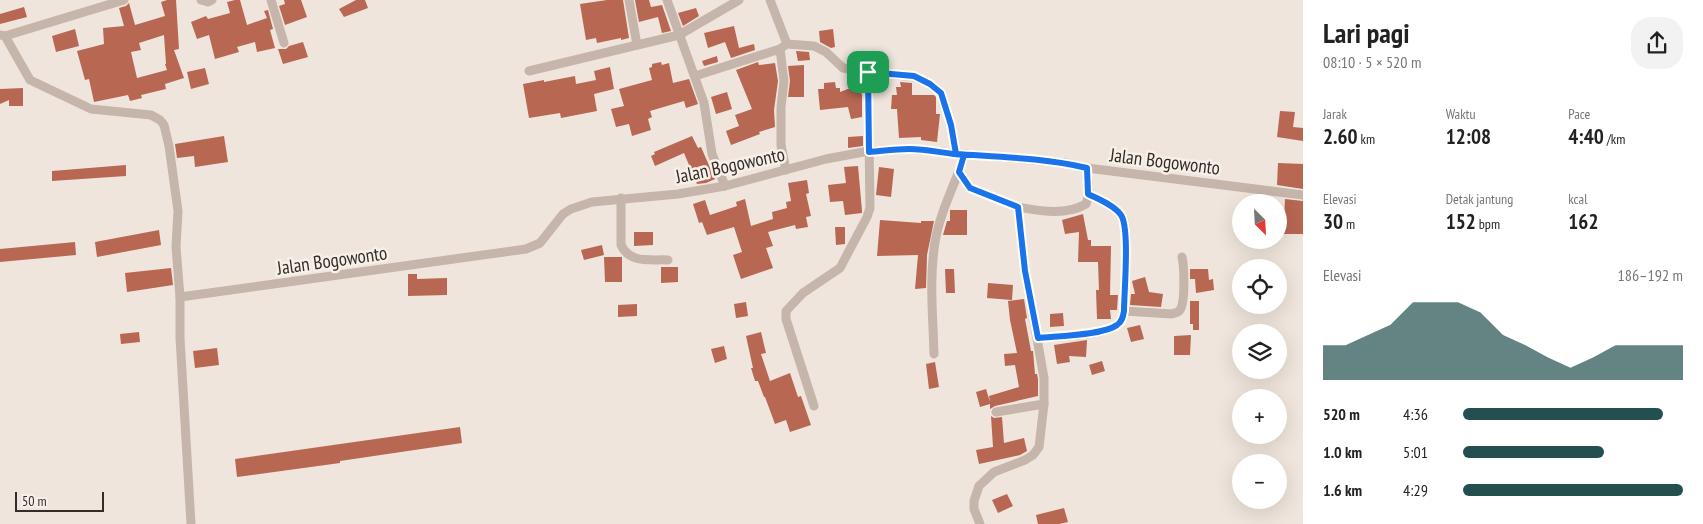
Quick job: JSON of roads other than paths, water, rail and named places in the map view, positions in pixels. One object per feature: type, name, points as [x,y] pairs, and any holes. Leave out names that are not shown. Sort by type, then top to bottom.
[{"type":"street","points":[[124,0],[2,36],[30,80],[91,109],[150,115],[160,120],[164,125],[169,146],[178,211],[176,247],[190,524]]},
{"type":"street","points":[[200,0],[208,2],[212,0]]},
{"type":"street","points":[[271,0],[284,43]]},
{"type":"street","points":[[629,0],[637,45]]},
{"type":"street","points":[[667,0],[704,103],[712,154],[725,186]]},
{"type":"street","points":[[528,71],[679,35],[739,0]]},
{"type":"street","points":[[770,0],[783,47],[784,81],[781,107],[781,145],[786,170]]},
{"type":"street","points":[[695,76],[783,47],[814,46],[826,52],[842,68],[914,76],[930,84],[941,93],[960,154],[959,172],[943,213],[935,242],[932,272],[934,354]]},
{"type":"street","points":[[814,406],[786,319],[786,312],[803,293],[840,268],[867,217],[870,208],[868,72]]},
{"type":"street","name":"Jalan Bogowonto","points":[[180,297],[526,249],[540,243],[563,214],[571,209],[592,202],[678,194],[725,186],[826,160],[869,152],[909,149],[1067,164],[1303,195]]},
{"type":"street","points":[[959,172],[970,188],[1018,207],[1044,212],[1071,210],[1086,204],[1088,194],[1087,168]]},
{"type":"street","points":[[1038,338],[1098,331],[1112,328],[1121,321],[1124,311],[1126,236],[1123,217],[1118,211],[1088,194]]},
{"type":"street","points":[[621,198],[621,245],[623,250],[633,258],[668,260]]},
{"type":"street","points":[[980,524],[974,509],[974,500],[979,486],[994,472],[1034,455],[1039,447],[1044,404],[1044,378],[1025,271],[1018,207]]},
{"type":"street","points":[[1124,311],[1172,314],[1179,312],[1182,300],[1184,269],[1182,257]]},
{"type":"street","points":[[996,412],[1044,404]]}]
